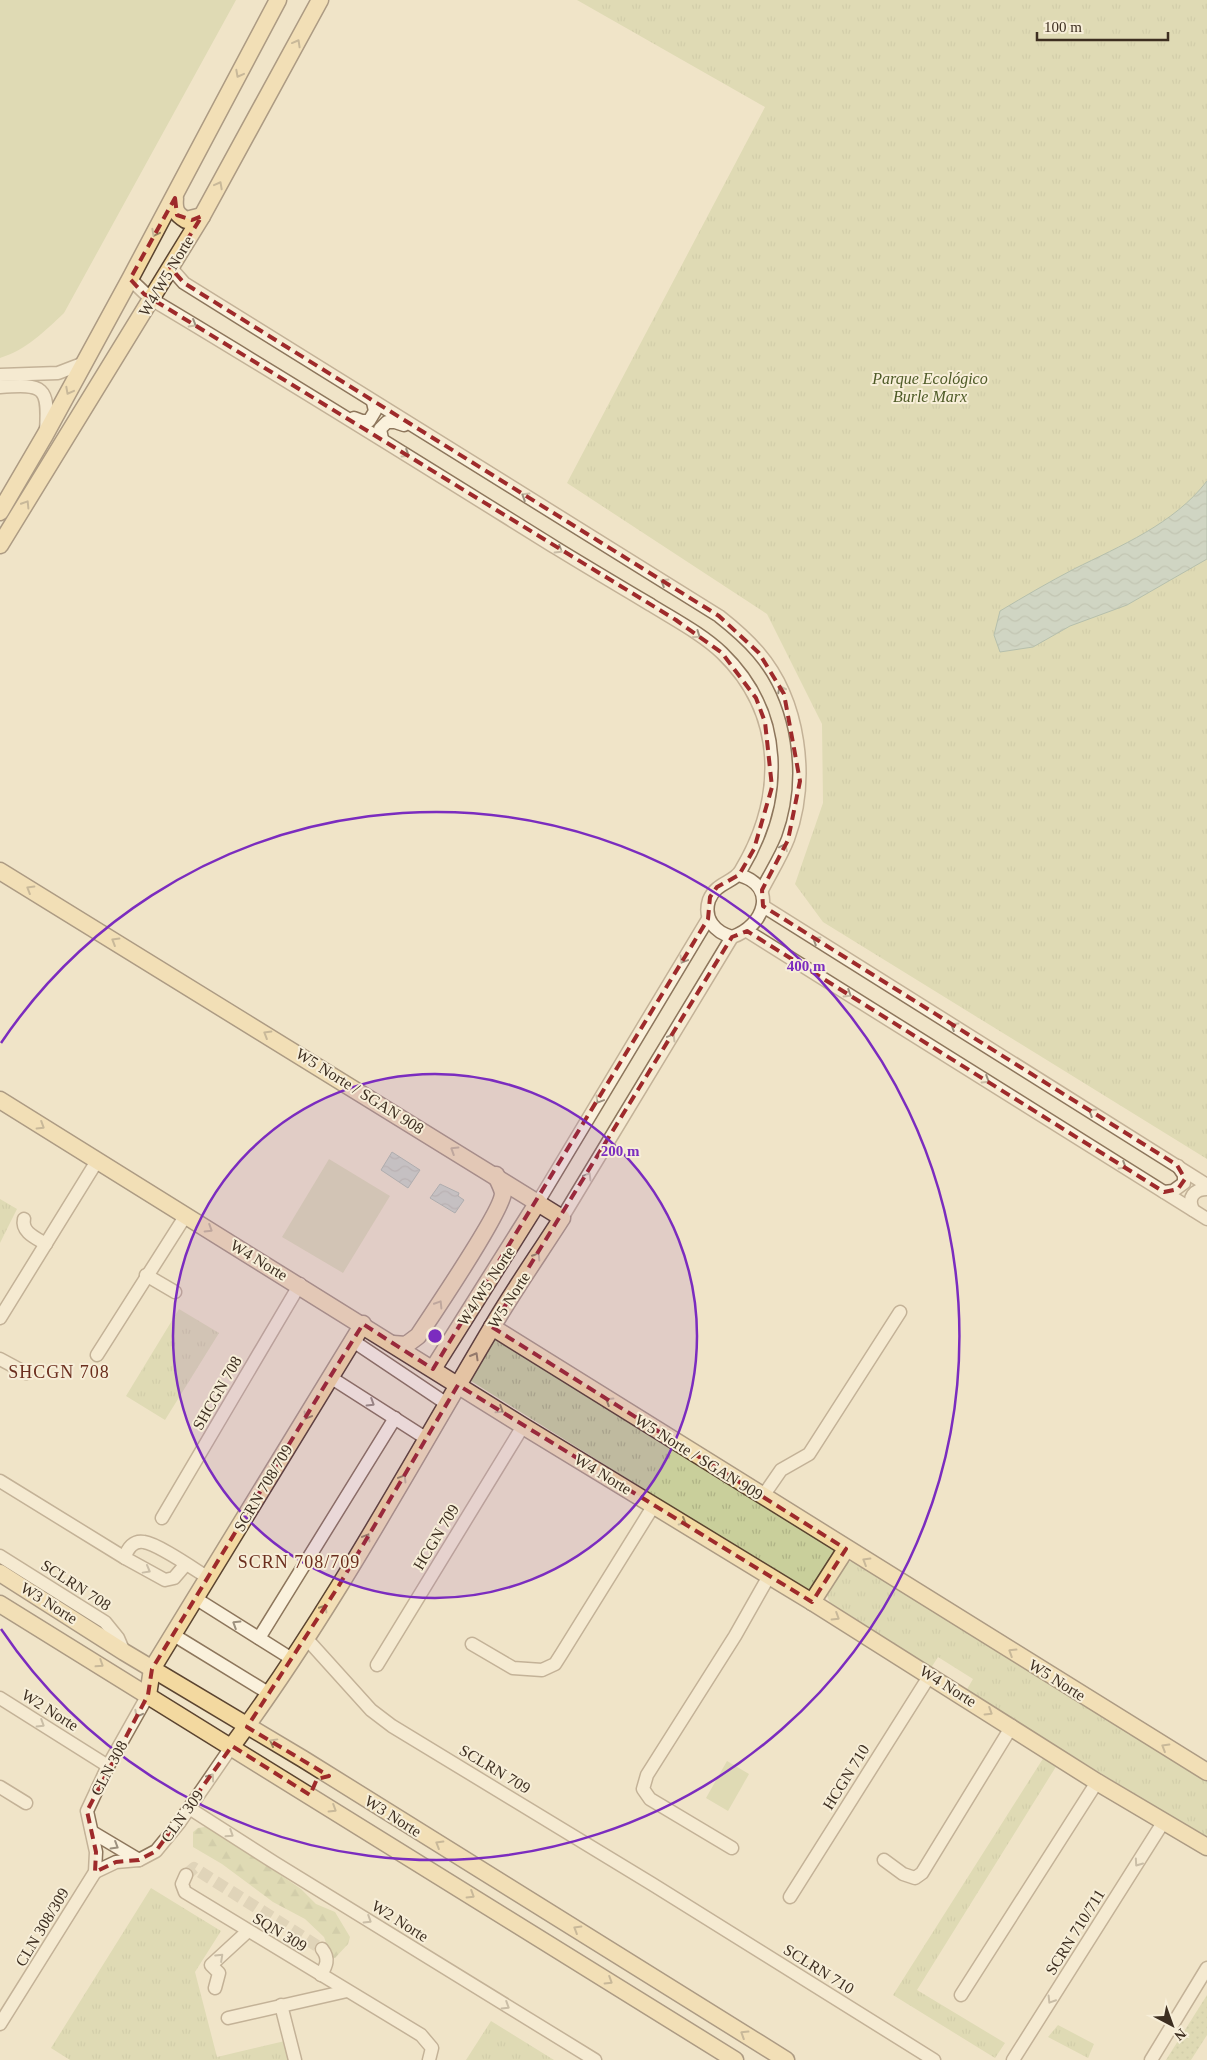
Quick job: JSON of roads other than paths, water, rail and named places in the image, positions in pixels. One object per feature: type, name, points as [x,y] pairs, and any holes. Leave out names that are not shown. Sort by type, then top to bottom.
[{"type":"main road","name":"W4/W5 Norte","points":[[0,512],[46,436],[175,198],[278,0]]},
{"type":"main road","name":"W4/W5 Norte","points":[[0,545],[202,216],[320,0]]},
{"type":"main road","points":[[175,198],[174,209],[180,217],[186,220],[202,216]]},
{"type":"main road","points":[[98,338],[105,332],[114,333],[120,342],[121,350]]},
{"type":"main road","name":"W5 Norte / SGAN 908","points":[[0,871],[496,1175],[562,1218]]},
{"type":"main road","name":"W4 Norte","points":[[0,1100],[96,1161],[300,1284],[523,1426],[930,1675],[1097,1782],[1207,1847]]},
{"type":"main road","points":[[393,1344],[406,1345],[418,1336],[481,1237],[501,1202],[503,1194],[496,1175]]},
{"type":"main road","name":"W4/W5 Norte","points":[[433,1369],[538,1202]]},
{"type":"main road","name":"W5 Norte","points":[[458,1385],[492,1327],[562,1218]]},
{"type":"main road","name":"SCRN 708/709","points":[[152,1669],[363,1324]]},
{"type":"main road","name":"W5 Norte / SGAN 909","points":[[492,1327],[907,1586]]},
{"type":"main road","points":[[247,1727],[306,1638],[458,1385]]},
{"type":"main road","points":[[812,1602],[846,1549]]},
{"type":"main road","name":"W3 Norte","points":[[0,1573],[124,1652],[303,1759],[786,2060]]},
{"type":"main road","name":"W5 Norte","points":[[907,1586],[1207,1772]]},
{"type":"main road","name":"W3 Norte","points":[[0,1604],[79,1651],[735,2060]]},
{"type":"main road","points":[[28,1621],[60,1632],[66,1629],[69,1624],[66,1614]]},
{"type":"main road","points":[[79,1651],[75,1642],[79,1634],[84,1632],[97,1634]]},
{"type":"main road","name":"CLN 308","points":[[148,1695],[152,1669]]},
{"type":"main road","name":"CLN 309","points":[[232,1746],[247,1727]]},
{"type":"main road","points":[[266,1768],[300,1779],[305,1772],[303,1759]]},
{"type":"main road","points":[[310,1795],[316,1780],[329,1776]]},
{"type":"street","points":[[170,267],[184,283],[719,616],[759,653],[784,694],[792,720],[800,781],[788,840],[762,890],[763,906],[757,920],[747,931],[732,937],[562,1218]]},
{"type":"street","points":[[130,279],[151,299],[304,390],[596,573],[676,620],[722,653],[756,698],[762,714],[772,766],[769,804],[754,849],[738,875],[730,878],[713,892],[708,906],[708,918],[538,1202]]},
{"type":"street","points":[[0,375],[58,373],[84,363]]},
{"type":"street","points":[[0,387],[36,386],[42,391],[48,406],[46,436]]},
{"type":"street","points":[[304,390],[362,422],[371,418],[375,411],[373,402]]},
{"type":"street","points":[[382,439],[380,429],[390,422],[400,423],[440,443]]},
{"type":"street","points":[[738,875],[753,880],[762,890]]},
{"type":"street","points":[[763,906],[1177,1165],[1207,1187]]},
{"type":"street","points":[[708,918],[714,928],[732,937]]},
{"type":"street","points":[[747,931],[1207,1218]]},
{"type":"street","points":[[0,1318],[96,1161]]},
{"type":"street","points":[[1164,1192],[1173,1192],[1184,1183],[1184,1175],[1177,1165]]},
{"type":"street","points":[[1193,1210],[1190,1203],[1192,1195],[1196,1191],[1207,1187]]},
{"type":"street","points":[[97,1355],[146,1275],[186,1215]]},
{"type":"street","points":[[24,1219],[26,1231],[46,1244]]},
{"type":"street","points":[[146,1275],[175,1292]]},
{"type":"street","name":"SHCGN 708","points":[[162,1518],[300,1284]]},
{"type":"street","points":[[763,1496],[780,1470],[809,1454],[900,1312]]},
{"type":"street","points":[[353,1341],[447,1404]]},
{"type":"street","points":[[0,1359],[26,1373]]},
{"type":"street","points":[[330,1378],[427,1438]]},
{"type":"street","points":[[259,1638],[395,1418]]},
{"type":"street","name":"HCGN 709","points":[[377,1665],[523,1426]]},
{"type":"street","points":[[0,1482],[125,1558],[165,1580],[174,1578],[186,1564]]},
{"type":"street","points":[[472,1644],[513,1668],[542,1670],[549,1668],[562,1653],[654,1505]]},
{"type":"street","points":[[125,1558],[130,1546],[142,1541],[207,1577]]},
{"type":"street","name":"SCLRN 708","points":[[0,1556],[105,1622],[118,1638],[124,1652]]},
{"type":"street","points":[[732,1848],[650,1799],[644,1792],[644,1783],[735,1636],[769,1576]]},
{"type":"street","points":[[195,1598],[292,1659]]},
{"type":"street","points":[[172,1634],[270,1694]]},
{"type":"street","name":"SCLRN 709","points":[[306,1638],[379,1717],[686,1905]]},
{"type":"street","name":"HCGN 710","points":[[790,1897],[930,1675]]},
{"type":"street","name":"CLN 308","points":[[95,1872],[96,1852],[87,1811],[108,1766],[148,1695]]},
{"type":"street","name":"W2 Norte","points":[[0,1698],[108,1766]]},
{"type":"street","points":[[884,1860],[909,1877],[915,1878],[922,1873],[1012,1726]]},
{"type":"street","name":"CLN 309","points":[[95,1872],[116,1862],[139,1860],[156,1851],[189,1808],[232,1746]]},
{"type":"street","points":[[961,1995],[1097,1782]]},
{"type":"street","points":[[0,1788],[26,1803]]},
{"type":"street","name":"W2 Norte","points":[[189,1808],[292,1874],[595,2060]]},
{"type":"street","name":"SCRN 710/711","points":[[1013,2060],[1164,1821]]},
{"type":"street","points":[[92,1832],[139,1860]]},
{"type":"street","name":"CLN 308/309","points":[[0,2024],[95,1872]]},
{"type":"street","name":"SQN 309","points":[[186,1875],[183,1889],[197,1900],[421,2035],[432,2048],[429,2060]]},
{"type":"street","name":"SCLRN 710","points":[[686,1905],[934,2060]]},
{"type":"street","points":[[215,1988],[219,1973],[211,1965],[248,1931]]},
{"type":"street","points":[[320,1975],[327,1963],[327,1956],[322,1949]]},
{"type":"street","points":[[1151,2060],[1207,1968]]},
{"type":"street","points":[[228,2018],[347,1991]]},
{"type":"street","points":[[281,2005],[295,2060]]},
{"type":"water","points":[[1207,481],[1207,559],[1127,605],[1070,626],[1033,647],[1000,652],[994,635],[1000,611],[1037,589],[1163,522],[1179,510]]},
{"type":"water","points":[[392,1152],[420,1170],[408,1188],[381,1170]]},
{"type":"water","points":[[440,1184],[459,1193],[458,1196],[464,1200],[455,1213],[430,1198]]},
{"type":"tunnel","points":[[186,1875],[194,1868],[322,1949]]},
{"type":"district","name":"SHCGN 708","points":[[59,1372]]},
{"type":"district","name":"SCRN 708/709","points":[[299,1562]]},
{"type":"park label","name":"Parque Ecológico Burle Marx","points":[[930,387]]}]
